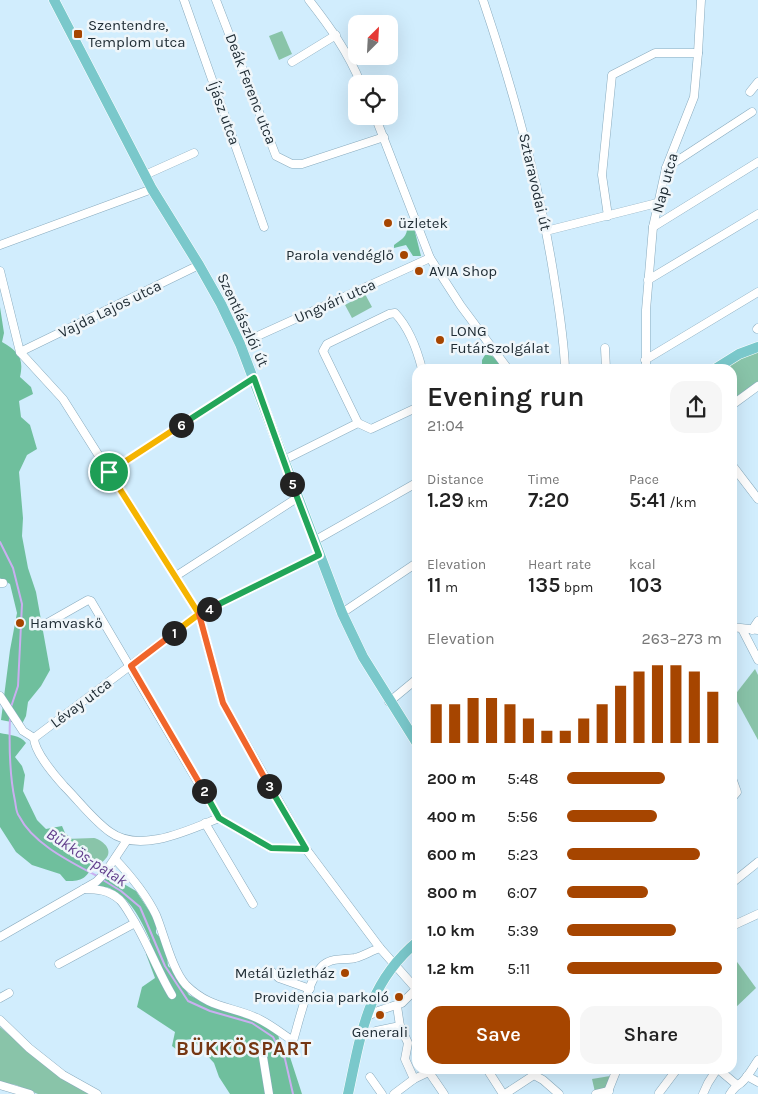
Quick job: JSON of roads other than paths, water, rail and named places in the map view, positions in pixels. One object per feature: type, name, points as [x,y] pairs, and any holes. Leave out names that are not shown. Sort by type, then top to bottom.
[{"type":"main road","name":"Szentlászlói út","points":[[54,0],[152,189],[221,304],[254,378],[297,498],[342,613],[362,657],[412,736]]},
{"type":"main road","points":[[723,364],[739,354],[758,346]]},
{"type":"main road","points":[[348,1094],[366,1017],[377,990],[393,963],[412,946]]},
{"type":"street","name":"Íjász utca","points":[[184,0],[264,226]]},
{"type":"street","name":"Deák Ferenc utca","points":[[216,0],[276,156],[292,164],[302,164],[384,137]]},
{"type":"street","points":[[310,0],[336,35],[352,61],[357,75]]},
{"type":"street","name":"Sztaravodai út","points":[[483,0],[508,77],[546,231],[557,296],[564,364]]},
{"type":"street","name":"Nap utca","points":[[645,364],[648,280],[653,227],[666,168],[694,97],[701,0]]},
{"type":"street","points":[[292,62],[336,35]]},
{"type":"street","points":[[608,216],[602,175],[612,75],[654,53],[698,53]]},
{"type":"street","points":[[750,92],[758,82]]},
{"type":"street","points":[[666,168],[752,112]]},
{"type":"street","points":[[379,125],[430,258],[461,306],[504,364]]},
{"type":"street","points":[[145,175],[194,153]]},
{"type":"street","points":[[653,227],[758,162]]},
{"type":"street","points":[[0,245],[152,189]]},
{"type":"street","points":[[546,231],[657,203]]},
{"type":"street","points":[[648,280],[758,214]]},
{"type":"street","name":"Ungvári utca","points":[[240,344],[430,258]]},
{"type":"street","name":"Vajda Lajos utca","points":[[20,352],[199,265]]},
{"type":"street","points":[[0,271],[20,352],[63,399],[199,614],[223,703],[306,849],[380,948],[412,984]]},
{"type":"street","points":[[645,360],[758,292]]},
{"type":"street","points":[[412,410],[371,429],[358,423],[323,351],[328,344],[389,314],[395,313],[409,334],[421,364]]},
{"type":"street","points":[[605,348],[606,364]]},
{"type":"street","points":[[109,472],[254,378]]},
{"type":"street","points":[[737,401],[758,386]]},
{"type":"street","points":[[284,460],[358,423]]},
{"type":"street","points":[[737,472],[758,499]]},
{"type":"street","points":[[314,541],[412,485]]},
{"type":"street","points":[[176,576],[297,498]]},
{"type":"street","name":"Lévay utca","points":[[34,738],[199,614],[319,555]]},
{"type":"street","points":[[342,613],[412,566]]},
{"type":"street","points":[[44,625],[88,600],[91,601],[219,818],[271,848],[306,849]]},
{"type":"street","points":[[737,628],[755,630],[758,621]]},
{"type":"street","points":[[742,629],[758,660]]},
{"type":"street","points":[[390,702],[412,683]]},
{"type":"street","points":[[0,696],[24,731],[34,738],[35,747],[61,783],[104,828],[114,835],[128,840],[160,839],[219,818]]},
{"type":"street","points":[[206,823],[253,904]]},
{"type":"street","points":[[0,937],[100,878],[128,840]]},
{"type":"street","points":[[115,859],[139,888],[154,912],[176,969],[184,983],[202,999],[217,1006],[259,1019],[293,1041],[316,974],[327,962],[354,958],[380,948]]},
{"type":"street","points":[[737,879],[758,862]]},
{"type":"street","points":[[82,890],[98,889],[110,893],[121,901],[135,923],[172,996]]},
{"type":"street","points":[[737,924],[758,914]]},
{"type":"street","points":[[59,964],[135,923]]},
{"type":"street","points":[[272,971],[279,978],[310,989]]},
{"type":"street","points":[[0,998],[9,993]]},
{"type":"street","points":[[366,1017],[378,1011],[402,1004],[412,995]]},
{"type":"street","points":[[396,1006],[400,1026],[408,1043],[404,1059],[414,1079]]},
{"type":"street","points":[[0,1020],[29,1048],[63,1074],[97,1094]]},
{"type":"street","points":[[376,1031],[400,1026]]},
{"type":"street","points":[[263,1057],[269,1094]]},
{"type":"street","points":[[730,1094],[747,1076],[758,1060]]},
{"type":"street","points":[[394,1094],[424,1074]]},
{"type":"street","points":[[434,1074],[444,1094]]},
{"type":"street","points":[[491,1074],[504,1094],[534,1075],[559,1094]]},
{"type":"street","points":[[596,1094],[608,1093],[615,1074]]},
{"type":"street","points":[[659,1093],[673,1074]]},
{"type":"street","points":[[703,1094],[714,1074]]},
{"type":"street","points":[[724,1074],[737,1085]]},
{"type":"street","points":[[747,1076],[758,1082]]},
{"type":"street","points":[[370,1077],[382,1094]]},
{"type":"street","points":[[0,1085],[30,1094]]},
{"type":"waterway","name":"Bükkös-patak","points":[[0,542],[13,568],[22,604],[18,686],[11,707]]},
{"type":"waterway","name":"Bükkös-patak","points":[[10,717],[11,770],[18,814],[25,826],[43,844],[97,876]]},
{"type":"waterway","name":"Bükkös-patak","points":[[103,880],[121,891],[140,907],[165,966],[188,1001],[210,1011],[252,1023],[273,1037],[285,1059],[293,1094]]},
{"type":"place","name":"Szentendre, Templom utca","points":[[78,34]]},
{"type":"place","name":"üzletek","points":[[388,223]]},
{"type":"place","name":"Parola vendéglő","points":[[404,255]]},
{"type":"place","name":"AVIA Shop","points":[[419,271]]},
{"type":"place","name":"LONG FutárSzolgálat","points":[[440,340]]},
{"type":"place","name":"Hamvaskő","points":[[20,623]]},
{"type":"place","name":"Metál üzletház","points":[[345,973]]},
{"type":"place","name":"Providencia parkoló","points":[[399,997]]},
{"type":"place","name":"Generali","points":[[380,1015]]},
{"type":"district","name":"BÜKKÖSPART","points":[[244,1048]]}]
